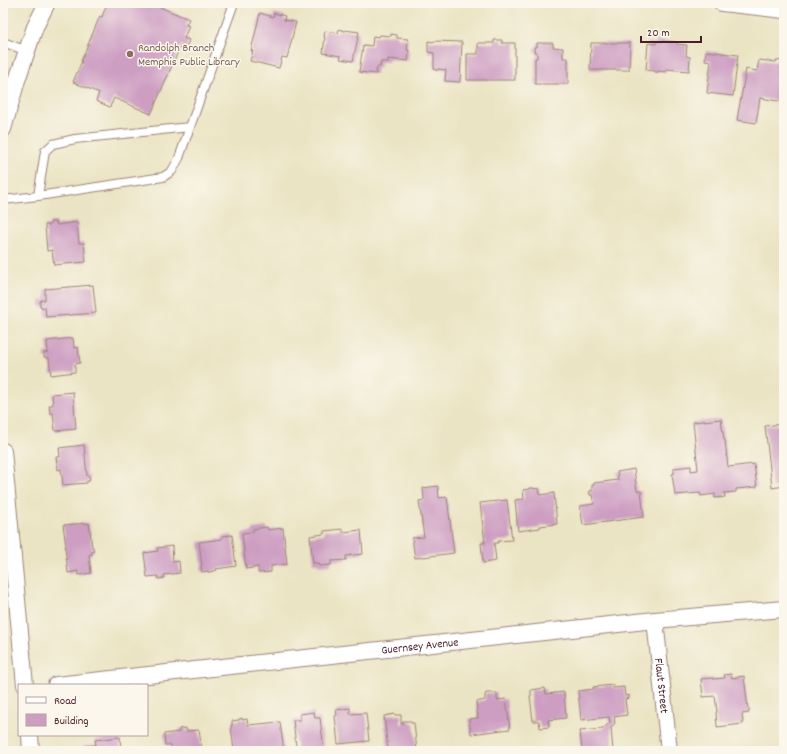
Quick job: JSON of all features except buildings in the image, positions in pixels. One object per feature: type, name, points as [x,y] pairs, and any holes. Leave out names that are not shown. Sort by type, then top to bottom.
[{"type":"street","points":[[3,129],[17,80],[35,27],[47,3]]},
{"type":"street","points":[[722,3],[784,10]]},
{"type":"street","points":[[3,451],[25,684]]},
{"type":"street","name":"Guernsey Avenue","points":[[65,684],[655,620],[784,609]]},
{"type":"street","name":"Flaut Street","points":[[655,620],[669,751]]},
{"type":"street","points":[[30,736],[31,751]]},
{"type":"lane","points":[[3,200],[163,177],[172,171],[179,158],[234,3]]},
{"type":"lane","points":[[3,42],[27,51]]},
{"type":"lane","points":[[38,196],[45,151],[54,144],[75,139],[190,127]]},
{"type":"place","name":"Randolph Branch Memphis Public Library","points":[[130,54]]}]
